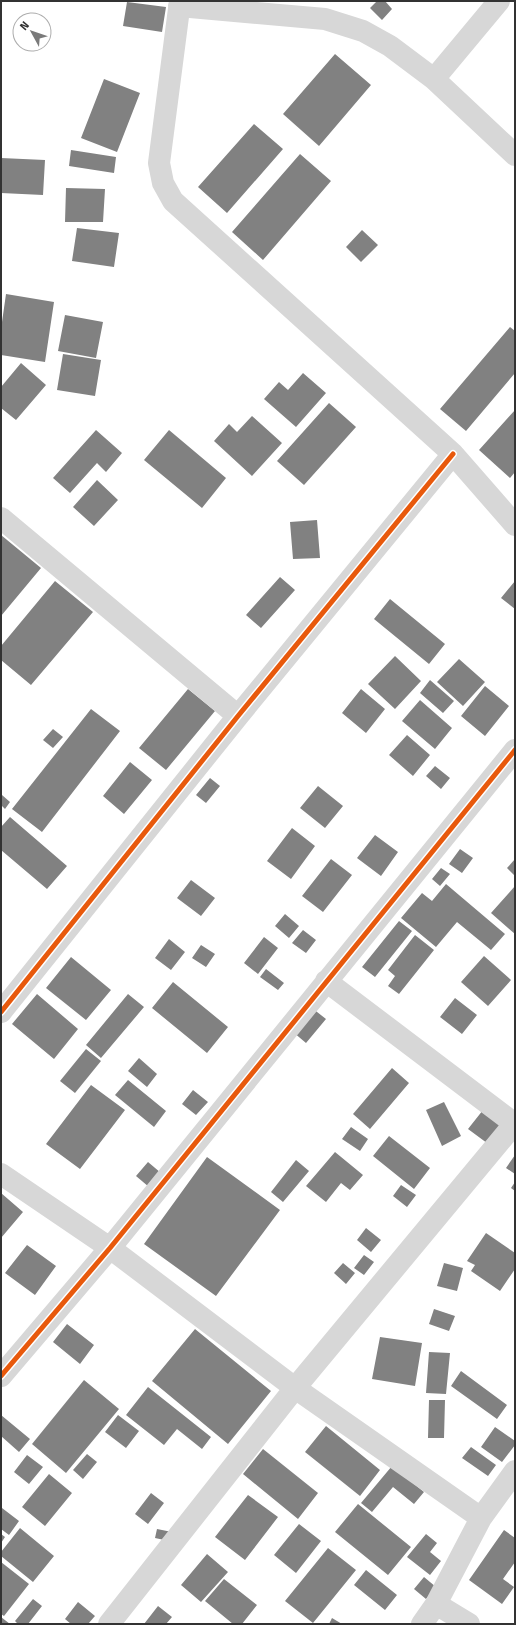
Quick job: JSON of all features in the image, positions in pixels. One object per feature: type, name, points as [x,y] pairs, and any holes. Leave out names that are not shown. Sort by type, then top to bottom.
[{"type":"street","points":[[434,79],[499,1]]},
{"type":"street","points":[[515,155],[434,79],[390,46],[363,31],[325,19],[179,3],[159,163],[163,183],[173,201],[453,454],[515,525]]},
{"type":"street","points":[[1,1012],[238,716],[453,454]]},
{"type":"street","points":[[1,518],[238,716]]},
{"type":"street","points":[[1,1376],[110,1248],[515,750]]},
{"type":"street","points":[[109,1624],[295,1388],[515,1123],[326,981]]},
{"type":"street","points":[[1,1174],[110,1248],[295,1388],[482,1518]]},
{"type":"street","points":[[422,1624],[436,1604],[482,1518],[515,1471]]},
{"type":"street","points":[[436,1604],[469,1624]]},
{"type":"building","points":[[377,1],[385,1],[392,9],[382,20],[370,8]]},
{"type":"building","points":[[127,2],[166,7],[162,32],[123,26]]},
{"type":"building","points":[[335,54],[371,85],[319,146],[283,114]]},
{"type":"building","points":[[104,79],[140,93],[117,152],[81,138]]},
{"type":"building","points":[[254,124],[283,149],[227,213],[198,187]]},
{"type":"building","points":[[71,150],[116,157],[114,173],[69,166]]},
{"type":"building","points":[[300,154],[331,181],[263,260],[232,232]]},
{"type":"building","points":[[1,158],[45,160],[43,195],[1,193]]},
{"type":"building","points":[[66,188],[105,189],[103,222],[65,222]]},
{"type":"building","points":[[77,228],[119,233],[114,267],[72,261]]},
{"type":"building","points":[[362,230],[378,245],[361,262],[346,247]]},
{"type":"building","points":[[6,294],[54,302],[45,362],[1,355],[1,329]]},
{"type":"building","points":[[65,315],[103,322],[96,358],[58,351]]},
{"type":"building","points":[[510,327],[515,331],[515,373],[466,431],[440,409]]},
{"type":"building","points":[[63,354],[101,360],[95,396],[57,390]]},
{"type":"building","points":[[21,363],[46,385],[16,420],[1,408],[1,387]]},
{"type":"building","points":[[303,373],[326,393],[296,427],[264,399],[279,382],[288,390]]},
{"type":"building","points":[[329,403],[356,427],[304,485],[277,461]]},
{"type":"building","points":[[515,410],[515,472],[510,478],[479,450]]},
{"type":"building","points":[[252,416],[282,443],[252,476],[214,441],[229,424],[237,432]]},
{"type":"building","points":[[96,430],[122,453],[106,472],[97,463],[70,493],[53,478]]},
{"type":"building","points":[[169,430],[226,478],[202,508],[144,460]]},
{"type":"building","points":[[97,480],[118,500],[94,526],[73,507]]},
{"type":"building","points":[[317,520],[320,558],[293,559],[290,522]]},
{"type":"building","points":[[1,535],[41,568],[1,616]]},
{"type":"building","points":[[280,577],[295,590],[261,628],[246,615]]},
{"type":"building","points":[[55,581],[93,612],[31,685],[1,660],[1,646]]},
{"type":"building","points":[[515,581],[515,609],[501,598]]},
{"type":"building","points":[[390,599],[445,644],[429,664],[374,619]]},
{"type":"building","points":[[395,656],[421,681],[395,709],[368,684]]},
{"type":"building","points":[[459,659],[485,682],[463,706],[437,682]]},
{"type":"building","points":[[430,680],[454,701],[443,713],[420,693]]},
{"type":"building","points":[[485,686],[509,706],[485,736],[461,716]]},
{"type":"building","points":[[188,689],[215,711],[166,770],[139,748]]},
{"type":"building","points":[[361,689],[385,709],[366,733],[342,713]]},
{"type":"building","points":[[420,700],[452,728],[435,749],[402,721]]},
{"type":"building","points":[[91,709],[120,731],[42,832],[12,809]]},
{"type":"building","points":[[53,729],[63,737],[53,748],[43,740]]},
{"type":"building","points":[[407,735],[430,755],[413,776],[389,755]]},
{"type":"building","points":[[130,762],[152,780],[124,814],[103,796]]},
{"type":"building","points":[[435,766],[450,778],[441,789],[426,776]]},
{"type":"building","points":[[210,778],[220,786],[206,803],[196,795]]},
{"type":"building","points":[[318,786],[343,806],[325,828],[300,808]]},
{"type":"building","points":[[2,795],[10,802],[5,809],[1,805]]},
{"type":"building","points":[[10,817],[67,866],[47,889],[1,850],[1,827]]},
{"type":"building","points":[[292,828],[315,846],[291,879],[267,861]]},
{"type":"building","points":[[375,835],[398,852],[381,876],[357,858]]},
{"type":"building","points":[[460,849],[473,858],[462,873],[449,864]]},
{"type":"building","points":[[331,859],[352,875],[323,912],[302,896]]},
{"type":"building","points":[[515,859],[515,876],[507,868]]},
{"type":"building","points":[[441,868],[450,874],[440,886],[432,879]]},
{"type":"building","points":[[191,880],[215,898],[201,916],[177,898]]},
{"type":"building","points":[[446,884],[505,934],[491,950],[457,922],[436,947],[401,918],[422,893],[432,901]]},
{"type":"building","points":[[515,886],[515,934],[491,913]]},
{"type":"building","points":[[285,914],[299,926],[289,938],[275,926]]},
{"type":"building","points":[[399,921],[412,931],[375,977],[362,967]]},
{"type":"building","points":[[303,930],[316,940],[306,953],[292,943]]},
{"type":"building","points":[[415,935],[434,950],[399,994],[388,986],[395,976],[388,970]]},
{"type":"building","points":[[264,937],[278,948],[258,974],[244,963]]},
{"type":"building","points":[[169,939],[185,952],[171,970],[155,958]]},
{"type":"building","points":[[201,945],[215,954],[206,967],[192,958]]},
{"type":"building","points":[[484,956],[511,980],[488,1006],[461,982]]},
{"type":"building","points":[[71,957],[111,990],[86,1020],[46,988]]},
{"type":"building","points":[[266,969],[284,983],[278,990],[260,977]]},
{"type":"building","points":[[173,982],[228,1027],[207,1053],[152,1008]]},
{"type":"building","points":[[37,994],[78,1029],[54,1059],[12,1024]]},
{"type":"building","points":[[128,994],[144,1007],[101,1058],[86,1045]]},
{"type":"building","points":[[455,998],[477,1015],[462,1034],[440,1017]]},
{"type":"building","points":[[312,1008],[326,1019],[306,1043],[293,1032]]},
{"type":"building","points":[[86,1049],[101,1061],[75,1093],[60,1081]]},
{"type":"building","points":[[139,1058],[157,1074],[147,1087],[128,1071]]},
{"type":"building","points":[[392,1068],[409,1083],[370,1129],[353,1114]]},
{"type":"building","points":[[128,1080],[166,1111],[154,1127],[115,1095]]},
{"type":"building","points":[[91,1085],[125,1110],[80,1169],[46,1144]]},
{"type":"building","points":[[193,1090],[208,1102],[196,1115],[182,1104]]},
{"type":"building","points":[[444,1102],[461,1136],[442,1146],[426,1110]]},
{"type":"building","points":[[483,1110],[505,1127],[491,1146],[468,1129]]},
{"type":"building","points":[[351,1127],[368,1139],[360,1151],[342,1139]]},
{"type":"building","points":[[389,1136],[430,1168],[414,1189],[373,1156]]},
{"type":"building","points":[[335,1152],[363,1175],[350,1190],[341,1183],[326,1202],[306,1186]]},
{"type":"building","points":[[515,1155],[515,1174],[506,1168]]},
{"type":"building","points":[[207,1157],[280,1210],[216,1296],[144,1244]]},
{"type":"building","points":[[296,1160],[309,1171],[283,1202],[271,1192]]},
{"type":"building","points":[[148,1162],[161,1173],[149,1187],[136,1176]]},
{"type":"building","points":[[515,1182],[515,1191],[511,1188]]},
{"type":"building","points":[[401,1185],[416,1195],[407,1207],[393,1196]]},
{"type":"building","points":[[1,1193],[23,1212],[1,1238]]},
{"type":"building","points":[[366,1228],[381,1240],[371,1252],[357,1240]]},
{"type":"building","points":[[486,1233],[515,1253],[515,1269],[500,1291],[471,1271],[475,1265],[467,1261]]},
{"type":"building","points":[[27,1245],[56,1266],[35,1295],[5,1273]]},
{"type":"building","points":[[364,1255],[374,1262],[364,1275],[354,1268]]},
{"type":"building","points":[[343,1263],[355,1273],[346,1284],[334,1273]]},
{"type":"building","points":[[444,1263],[463,1268],[457,1291],[437,1286]]},
{"type":"building","points":[[434,1309],[455,1316],[449,1331],[429,1324]]},
{"type":"building","points":[[67,1324],[94,1345],[80,1364],[53,1342]]},
{"type":"building","points":[[195,1329],[271,1391],[228,1444],[152,1381]]},
{"type":"building","points":[[380,1337],[422,1343],[415,1386],[372,1379]]},
{"type":"building","points":[[429,1352],[450,1353],[446,1394],[426,1393]]},
{"type":"building","points":[[461,1371],[507,1405],[497,1419],[451,1386]]},
{"type":"building","points":[[84,1380],[119,1409],[66,1473],[32,1444]]},
{"type":"building","points":[[148,1387],[211,1437],[202,1449],[177,1429],[164,1445],[126,1415]]},
{"type":"building","points":[[429,1400],[445,1400],[444,1438],[428,1438]]},
{"type":"building","points":[[1,1415],[30,1439],[19,1452],[1,1436]]},
{"type":"building","points":[[118,1415],[139,1431],[126,1448],[105,1432]]},
{"type":"building","points":[[326,1426],[380,1470],[360,1496],[305,1452]]},
{"type":"building","points":[[495,1427],[515,1441],[515,1445],[502,1462],[481,1447]]},
{"type":"building","points":[[471,1447],[496,1465],[488,1476],[462,1458]]},
{"type":"building","points":[[263,1449],[318,1493],[298,1519],[243,1474]]},
{"type":"building","points":[[87,1454],[97,1462],[83,1479],[73,1470]]},
{"type":"building","points":[[27,1455],[43,1467],[29,1484],[14,1472]]},
{"type":"building","points":[[392,1466],[424,1492],[414,1504],[393,1487],[372,1512],[361,1503]]},
{"type":"building","points":[[49,1474],[72,1493],[45,1526],[22,1507]]},
{"type":"building","points":[[151,1493],[164,1503],[148,1524],[135,1514]]},
{"type":"building","points":[[248,1495],[278,1517],[245,1560],[215,1537]]},
{"type":"building","points":[[358,1504],[411,1547],[388,1575],[335,1532]]},
{"type":"building","points":[[2,1508],[19,1521],[9,1535],[1,1529]]},
{"type":"building","points":[[299,1524],[321,1541],[296,1573],[274,1555]]},
{"type":"building","points":[[20,1528],[54,1556],[33,1582],[1,1556],[1,1552]]},
{"type":"building","points":[[157,1529],[172,1532],[169,1541],[155,1538]]},
{"type":"building","points":[[504,1530],[515,1538],[515,1562],[503,1579],[514,1587],[502,1604],[469,1580]]},
{"type":"building","points":[[1,1534],[5,1537],[1,1543]]},
{"type":"building","points":[[426,1534],[437,1543],[430,1552],[441,1561],[430,1575],[407,1557]]},
{"type":"building","points":[[328,1548],[356,1570],[313,1623],[285,1601]]},
{"type":"building","points":[[207,1554],[228,1572],[201,1602],[181,1585]]},
{"type":"building","points":[[1,1562],[29,1584],[4,1616],[1,1614]]},
{"type":"building","points":[[366,1570],[397,1595],[385,1610],[354,1585]]},
{"type":"building","points":[[424,1577],[436,1587],[426,1599],[414,1589]]},
{"type":"building","points":[[224,1579],[257,1605],[242,1624],[233,1624],[205,1601]]},
{"type":"building","points":[[33,1599],[42,1606],[28,1624],[18,1624],[15,1621]]},
{"type":"building","points":[[78,1602],[95,1616],[88,1624],[71,1624],[65,1619]]},
{"type":"building","points":[[158,1606],[172,1617],[166,1624],[144,1624]]},
{"type":"building","points":[[1,1617],[10,1624],[1,1624]]},
{"type":"building","points":[[332,1618],[342,1624],[329,1624]]},
{"type":"cycle path","points":[[1,1012],[238,716],[453,454]]},
{"type":"cycle path","points":[[1,1376],[110,1248],[515,750]]}]
